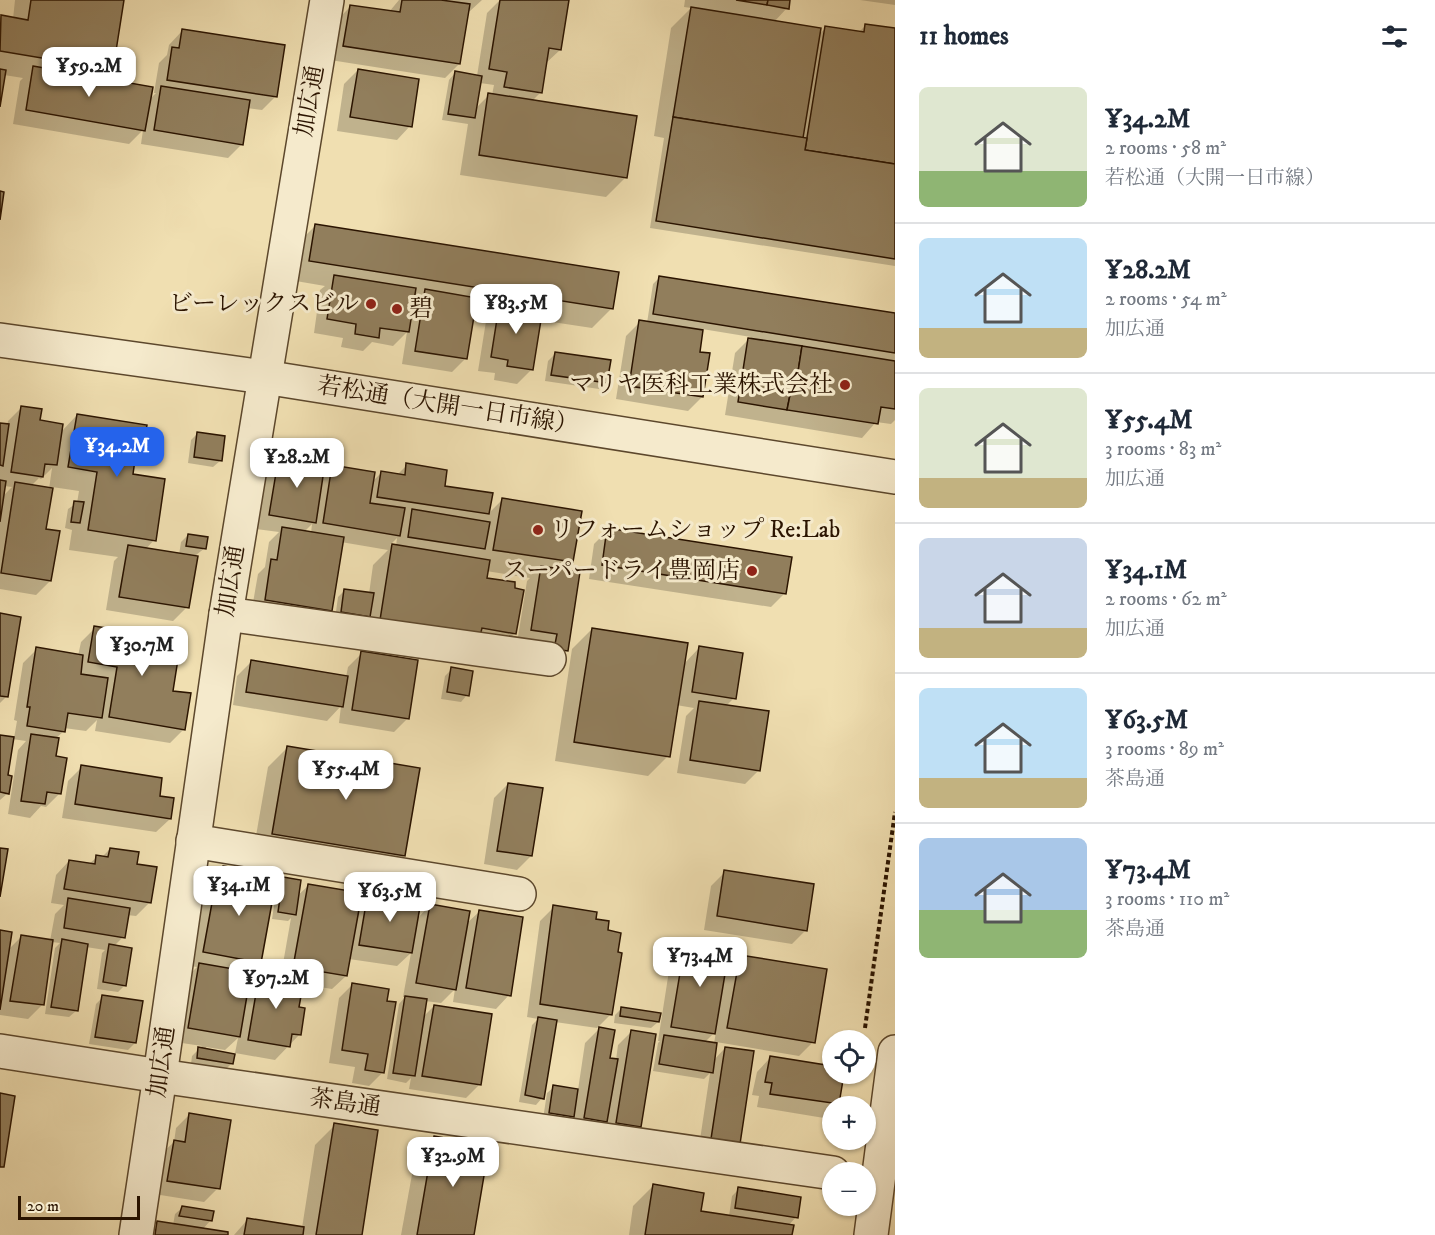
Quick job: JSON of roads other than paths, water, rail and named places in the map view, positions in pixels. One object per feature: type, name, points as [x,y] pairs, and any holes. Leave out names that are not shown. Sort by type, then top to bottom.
[{"type":"street","name":"加広通","points":[[136,1235],[226,614],[327,0]]},
{"type":"street","name":"若松通（大開一日市線）","points":[[0,340],[264,377],[895,477]]},
{"type":"street","points":[[226,614],[549,658]]},
{"type":"street","points":[[193,841],[519,894]]},
{"type":"street","name":"茶島通","points":[[0,1051],[822,1171]]},
{"type":"street","points":[[871,1235],[895,1052]]},
{"type":"place","name":"ビーレックスビル","points":[[371,304]]},
{"type":"place","name":"碧","points":[[397,309]]},
{"type":"place","name":"マリヤ医科工業株式会社","points":[[845,385]]},
{"type":"place","name":"リフォームショップ Re:Lab","points":[[538,530]]},
{"type":"place","name":"スーパードライ豊岡店","points":[[752,571]]}]
